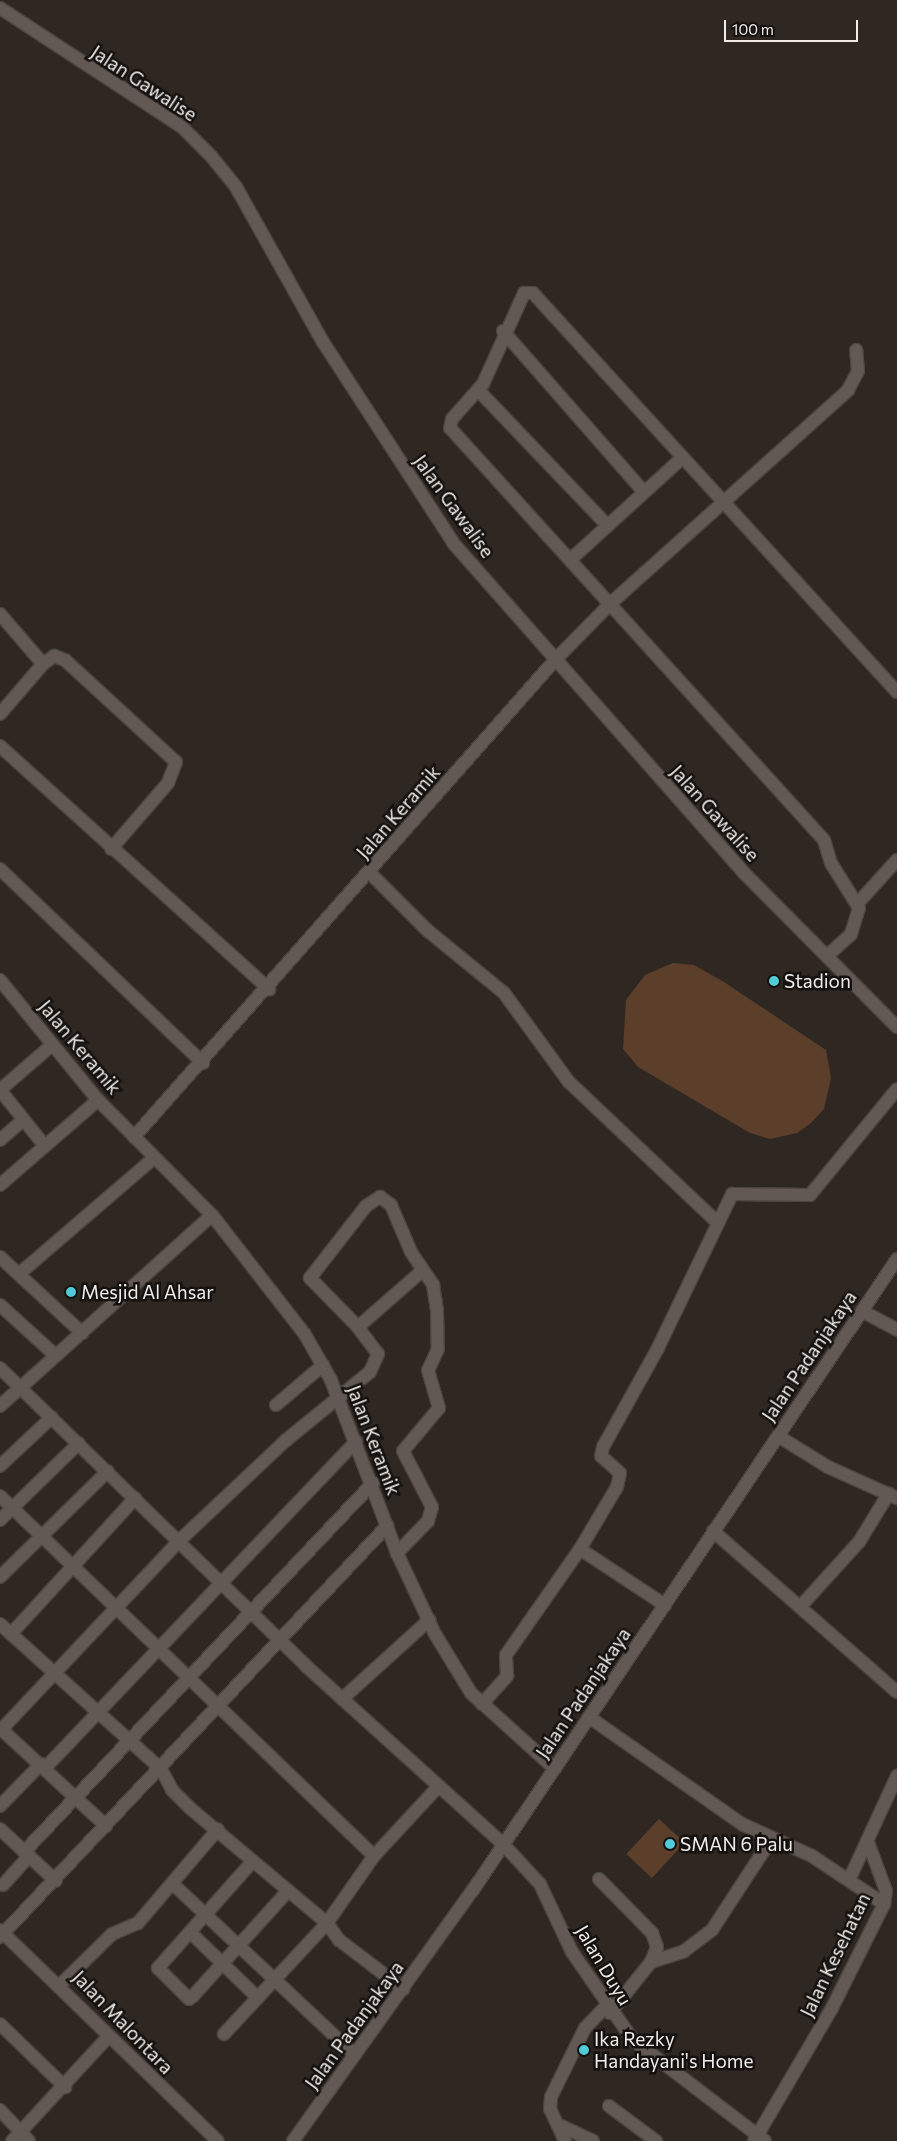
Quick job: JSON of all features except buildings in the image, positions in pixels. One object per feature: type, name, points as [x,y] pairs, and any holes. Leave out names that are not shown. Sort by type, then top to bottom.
[{"type":"street","name":"Jalan Gawalise","points":[[0,8],[182,127],[211,156],[236,187],[323,342],[433,515],[555,660],[744,874],[828,955],[897,1027]]},
{"type":"street","points":[[858,903],[831,863],[819,833],[450,428],[452,419],[478,390],[503,332],[524,292],[533,293],[681,458],[897,692]]},
{"type":"street","points":[[503,332],[644,492]]},
{"type":"street","name":"Jalan Keramik","points":[[134,1137],[269,989],[555,660],[610,603],[724,505],[848,390],[858,371],[856,350]]},
{"type":"street","points":[[478,390],[608,526]]},
{"type":"street","points":[[570,560],[681,458]]},
{"type":"street","points":[[0,614],[43,664]]},
{"type":"street","points":[[0,714],[43,664],[54,656],[65,660],[176,762],[168,783],[111,849]]},
{"type":"street","points":[[0,746],[111,849],[269,989]]},
{"type":"street","points":[[828,955],[854,930],[858,903],[897,860]]},
{"type":"street","points":[[0,869],[203,1062]]},
{"type":"street","points":[[370,873],[427,930],[504,992],[569,1082],[717,1222]]},
{"type":"street","name":"Jalan Keramik","points":[[0,980],[98,1100],[212,1215],[288,1311],[323,1365],[373,1483],[397,1553],[428,1620],[460,1677],[482,1704],[555,1769]]},
{"type":"street","points":[[44,1145],[22,1121],[0,1090],[52,1044]]},
{"type":"street","points":[[482,1704],[507,1676],[506,1655],[580,1550],[620,1476],[601,1456],[603,1447],[658,1348],[717,1222],[734,1193],[799,1198],[813,1193],[897,1089]]},
{"type":"street","points":[[0,1185],[98,1100]]},
{"type":"street","points":[[0,1140],[22,1121]]},
{"type":"street","points":[[19,1274],[154,1158]]},
{"type":"street","points":[[106,1826],[43,1766],[1,1730],[55,1674],[115,1606],[179,1541],[285,1441],[370,1372],[378,1354],[358,1327],[310,1278],[373,1198],[384,1198],[391,1205],[422,1271],[437,1297],[438,1349],[428,1370],[439,1404],[403,1451],[432,1507],[428,1521],[397,1553]]},
{"type":"street","points":[[0,1406],[212,1215]]},
{"type":"street","points":[[0,1258],[82,1333]]},
{"type":"street","name":"Jalan Padanjakaya","points":[[293,2141],[404,1989],[504,1845],[897,1259]]},
{"type":"street","points":[[358,1327],[422,1271]]},
{"type":"street","points":[[0,1305],[55,1356]]},
{"type":"street","points":[[862,1311],[897,1330]]},
{"type":"street","points":[[276,1405],[323,1365]]},
{"type":"street","name":"Jalan Duyu","points":[[0,1368],[252,1609],[279,1639],[342,1699],[504,1845],[540,1884],[567,1944],[608,2010],[645,2053],[758,2139]]},
{"type":"street","points":[[0,1466],[52,1417]]},
{"type":"street","points":[[778,1436],[822,1464],[893,1496],[859,1542],[800,1607]]},
{"type":"street","points":[[0,1806],[96,1713],[158,1647],[224,1582],[356,1441]]},
{"type":"street","points":[[0,1520],[79,1443]]},
{"type":"street","points":[[0,1577],[108,1470]]},
{"type":"street","points":[[4,1885],[27,1854],[76,1797],[187,1675],[373,1483]]},
{"type":"street","points":[[0,1496],[374,1856]]},
{"type":"street","points":[[11,1634],[71,1564],[136,1498]]},
{"type":"street","points":[[1,1934],[56,1881],[161,1769],[217,1704],[387,1526]]},
{"type":"street","points":[[713,1531],[897,1692]]},
{"type":"street","points":[[580,1550],[665,1605]]},
{"type":"street","points":[[342,1699],[428,1620]]},
{"type":"street","points":[[0,1624],[96,1713],[129,1739],[161,1769],[172,1790],[218,1829],[286,1893],[327,1923],[339,1940],[404,1989]]},
{"type":"street","points":[[589,1717],[742,1824],[772,1838],[849,1880],[884,1904]]},
{"type":"street","points":[[849,1880],[897,1776]]},
{"type":"street","points":[[224,2034],[327,1923],[374,1856],[438,1786]]},
{"type":"street","points":[[0,1829],[56,1881]]},
{"type":"street","points":[[60,1985],[112,1934],[138,1922],[174,1885],[218,1829]]},
{"type":"street","points":[[651,1962],[684,1952],[712,1930],[772,1838]]},
{"type":"street","name":"Jalan Kesehatan","points":[[758,2139],[832,2008],[884,1904],[886,1892],[868,1842]]},
{"type":"street","points":[[252,1862],[159,1971],[189,1998],[224,1965],[286,1893]]},
{"type":"street","points":[[565,2141],[561,2126],[550,2109],[551,2097],[585,2028],[608,2010],[651,1962],[656,1946],[652,1933],[599,1879]]},
{"type":"street","points":[[174,1885],[277,1977],[355,2055]]},
{"type":"street","points":[[191,1933],[258,1998]]},
{"type":"street","name":"Jalan Malontara","points":[[1,1934],[60,1985],[109,2036],[218,2141]]},
{"type":"street","points":[[0,2024],[65,2087]]},
{"type":"street","points":[[0,2110],[20,2138],[109,2036]]},
{"type":"street","points":[[609,2106],[656,2141]]},
{"type":"street","points":[[561,2126],[593,2141]]},
{"type":"shaded area","points":[[673,963],[694,965],[724,982],[826,1050],[831,1078],[824,1109],[810,1124],[797,1133],[770,1139],[750,1133],[638,1067],[623,1049],[626,1000],[645,975]]},
{"type":"shaded area","points":[[659,1819],[685,1843],[652,1878],[626,1854]]},
{"type":"place","name":"Stadion","points":[[774,981]]},
{"type":"place","name":"Mesjid Al Ahsar","points":[[71,1292]]},
{"type":"place","name":"SMAN 6 Palu","points":[[670,1844]]},
{"type":"place","name":"Ika Rezky Handayani's Home","points":[[584,2050]]}]
